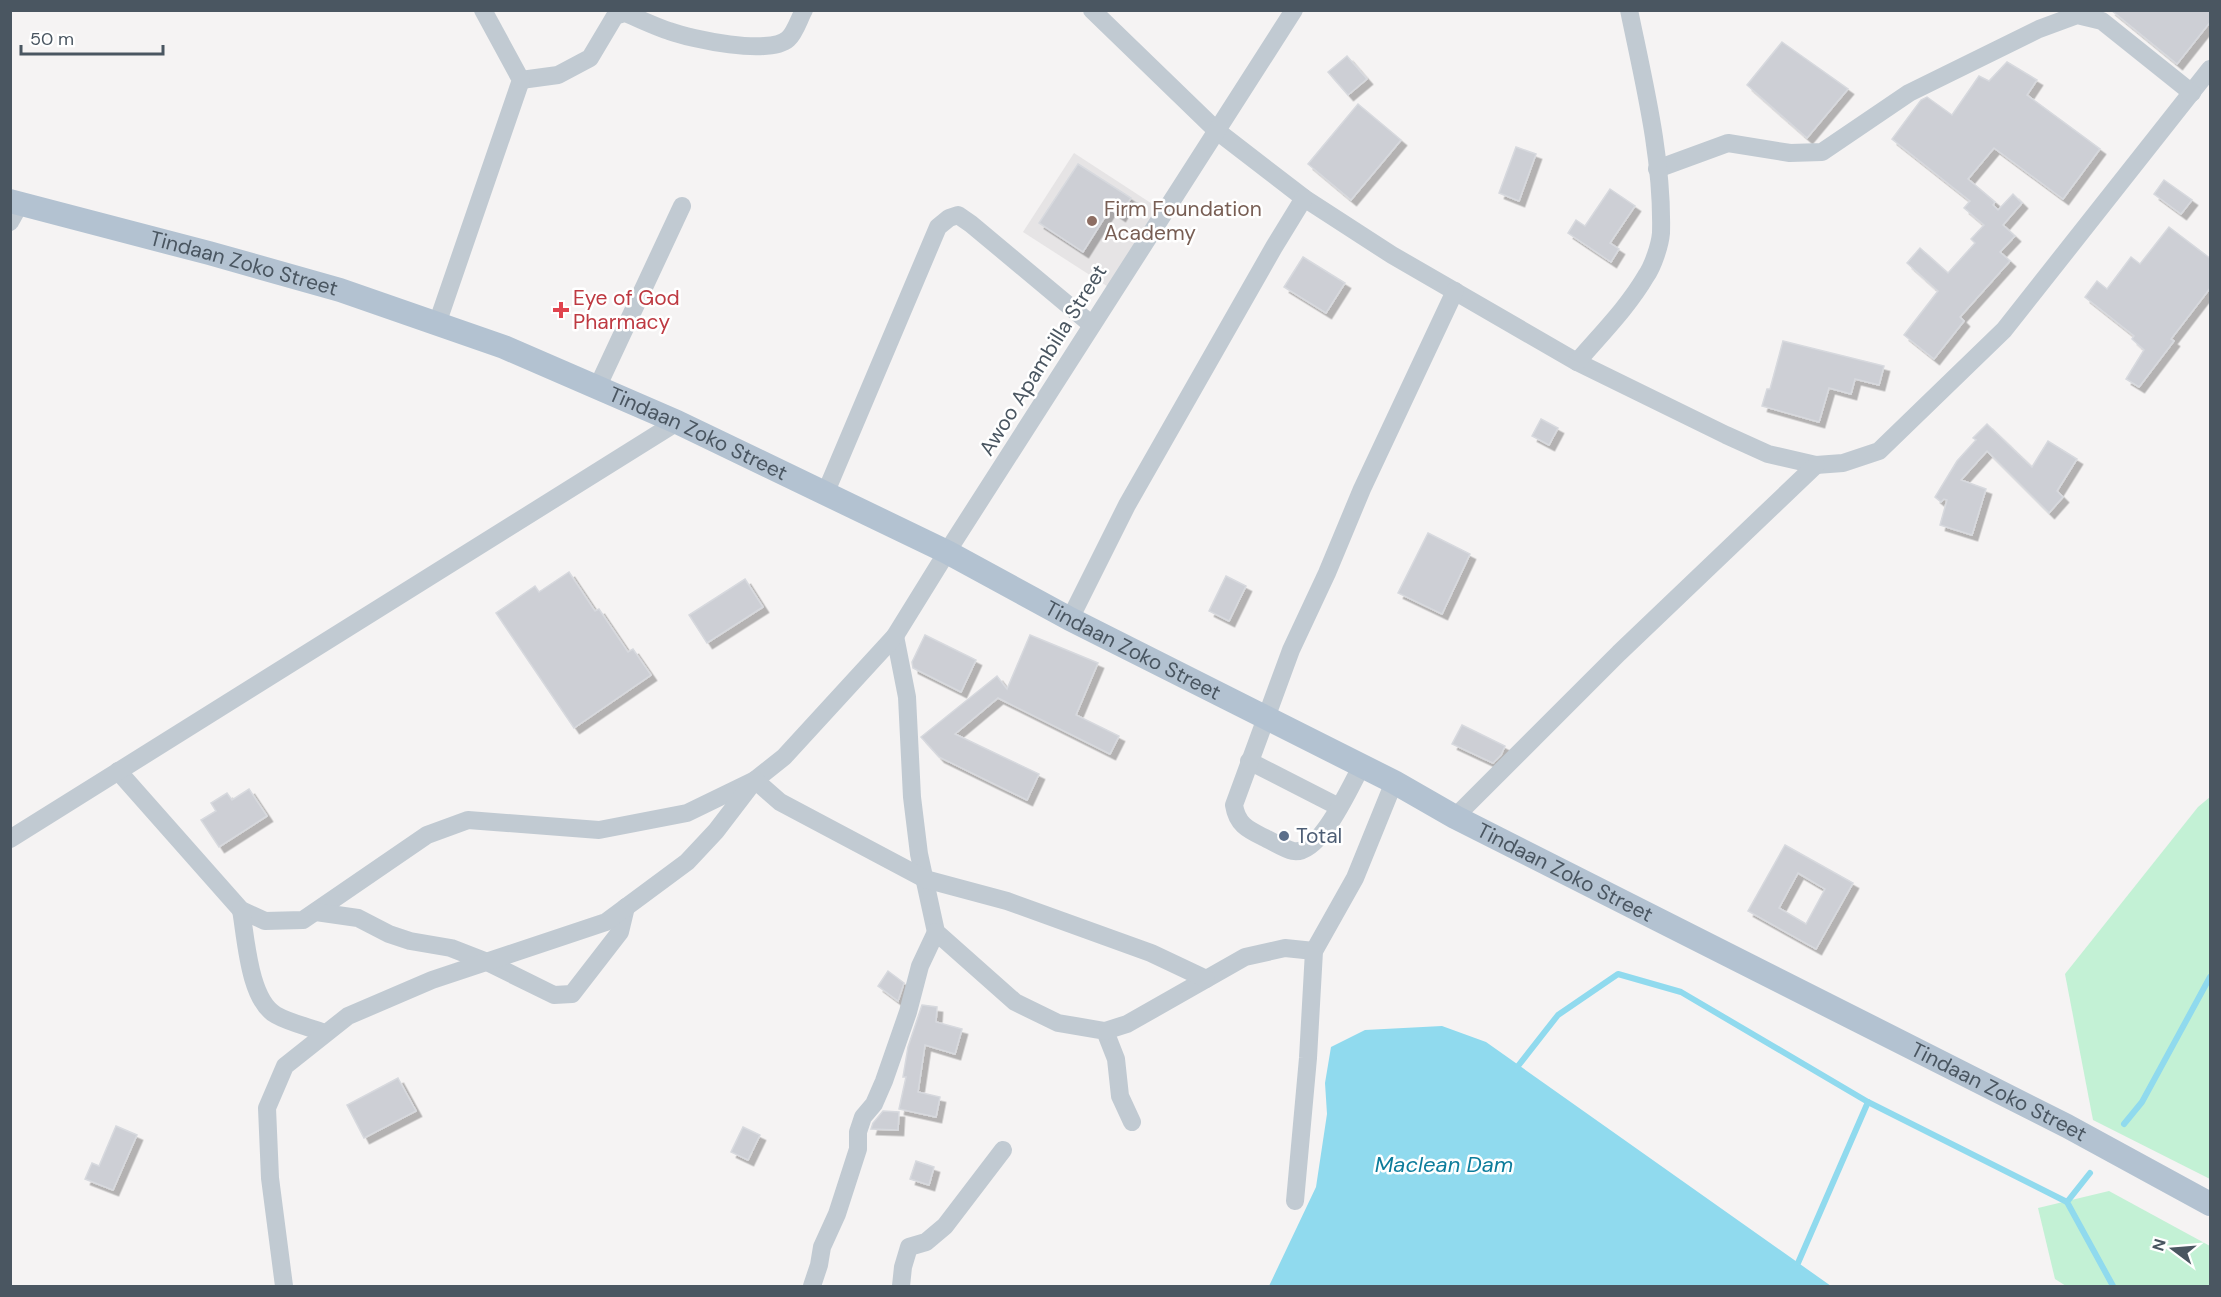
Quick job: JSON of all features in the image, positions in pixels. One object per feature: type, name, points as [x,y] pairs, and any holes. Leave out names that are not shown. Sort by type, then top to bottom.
[{"type":"main road","name":"Tindaan Zoko Street","points":[[14,209],[209,253],[340,290],[504,347],[677,422],[947,552],[1070,619],[1394,782],[1455,817],[2067,1126],[2211,1204]]},
{"type":"street","points":[[437,324],[521,80],[483,10]]},
{"type":"street","points":[[521,80],[558,75],[590,58],[615,16],[625,13],[669,32],[733,46],[763,46],[777,45],[788,39],[804,10]]},
{"type":"street","points":[[1092,10],[1217,130],[1304,198],[1392,255],[1577,362],[1757,449],[1816,465],[1843,463],[1879,450],[2004,330],[2211,69]]},
{"type":"street","name":"Awoo Apambilla Street","points":[[755,780],[784,757],[895,636],[1294,10]]},
{"type":"street","points":[[1577,362],[1618,315],[1648,275],[1661,235],[1658,169],[1646,93],[1629,10]]},
{"type":"street","points":[[1658,169],[1728,143],[1790,153],[1822,152],[1909,93],[2039,29],[2077,15],[2102,21],[2192,93]]},
{"type":"street","points":[[1070,619],[1127,505],[1304,198]]},
{"type":"street","points":[[597,388],[682,206]]},
{"type":"street","points":[[825,494],[938,226],[949,218],[958,215],[971,224],[1092,325]]},
{"type":"street","points":[[1361,767],[1319,839],[1308,848],[1294,851],[1244,827],[1236,817],[1234,805],[1291,650],[1327,573],[1362,489],[1455,291]]},
{"type":"street","points":[[10,839],[677,422]]},
{"type":"street","points":[[1455,817],[1619,653],[1816,465]]},
{"type":"street","points":[[895,636],[907,697],[912,797],[919,854],[936,932],[1015,1002],[1058,1023],[1105,1031],[1127,1024],[1245,957],[1285,948],[1314,951]]},
{"type":"street","points":[[1249,761],[1339,807]]},
{"type":"street","points":[[118,771],[241,910],[265,921],[303,921],[427,835],[468,820],[599,830],[687,813],[755,780]]},
{"type":"street","points":[[755,780],[780,802],[925,879],[1006,901],[1150,953],[1206,979]]},
{"type":"street","points":[[284,1287],[270,1178],[267,1108],[285,1066],[348,1016],[432,980],[606,922],[687,862],[716,831],[755,780]]},
{"type":"street","points":[[1295,1201],[1308,1058],[1314,951],[1355,878],[1394,782]]},
{"type":"street","points":[[316,912],[358,918],[389,934],[410,941],[451,948],[487,962],[554,995],[572,994],[620,932],[626,907]]},
{"type":"street","points":[[241,910],[255,987],[263,1003],[275,1015],[325,1033]]},
{"type":"street","points":[[812,1287],[822,1247],[837,1214],[858,1149],[858,1132],[863,1117],[874,1104],[884,1081],[908,1012],[920,966],[936,932]]},
{"type":"street","points":[[1105,1031],[1116,1059],[1120,1096],[1132,1122]]},
{"type":"street","points":[[901,1287],[903,1267],[909,1248],[926,1242],[945,1226],[1003,1150]]},
{"type":"shaded area","name":"Firm Foundation Academy","points":[[1074,153],[1160,209],[1110,288],[1023,232]]},
{"type":"green space","points":[[2210,797],[2210,1179],[2093,1120],[2065,974],[2198,807]]},
{"type":"green space","points":[[2109,1191],[2210,1246],[2210,1286],[2066,1286],[2055,1279],[2038,1208]]},
{"type":"water","name":"Maclean Dam","points":[[1442,1026],[1486,1042],[1831,1286],[1269,1286],[1316,1187],[1327,1114],[1325,1083],[1331,1047],[1365,1030]]},
{"type":"building","points":[[2111,10],[2211,10],[2211,21],[2177,64]]},
{"type":"building","points":[[1782,42],[1848,89],[1807,138],[1747,85]]},
{"type":"building","points":[[1347,56],[1367,79],[1348,95],[1328,72]]},
{"type":"building","points":[[2007,62],[2037,80],[2027,95],[2100,149],[2063,199],[1994,148],[1968,179],[1995,202],[1993,205],[1998,210],[2013,194],[2022,203],[2003,225],[2015,236],[2000,252],[2010,261],[1960,317],[1964,321],[1934,359],[1904,335],[1938,291],[1907,263],[1920,248],[1948,273],[1975,243],[1971,239],[1984,225],[1964,208],[1970,201],[1892,139],[1921,100],[1927,97],[1952,115],[1979,76],[1989,81]]},
{"type":"building","points":[[1358,104],[1401,140],[1351,200],[1308,164]]},
{"type":"building","points":[[1516,147],[1536,154],[1519,201],[1499,193]]},
{"type":"building","points":[[1078,164],[1131,198],[1120,216],[1110,209],[1083,252],[1039,223]]},
{"type":"building","points":[[2164,180],[2192,200],[2181,214],[2154,194]]},
{"type":"building","points":[[1610,189],[1635,206],[1610,243],[1619,249],[1611,262],[1568,233],[1576,220],[1585,226]]},
{"type":"building","points":[[2169,227],[2211,259],[2211,287],[2171,339],[2174,341],[2139,387],[2126,379],[2144,350],[2132,339],[2134,336],[2085,297],[2097,281],[2107,289],[2131,257],[2140,264]]},
{"type":"building","points":[[1303,257],[1345,283],[1326,313],[1284,287]]},
{"type":"building","points":[[1783,341],[1884,366],[1879,385],[1855,379],[1851,394],[1829,388],[1819,422],[1762,406],[1767,389],[1770,389]]},
{"type":"building","points":[[1541,419],[1558,428],[1549,445],[1532,436]]},
{"type":"building","points":[[1987,424],[2032,467],[2048,441],[2077,459],[2057,491],[2063,497],[2049,513],[1987,451],[1961,480],[1986,489],[1972,535],[1940,525],[1947,500],[1944,499],[1941,502],[1935,497],[1957,461],[1976,440],[1973,438]]},
{"type":"building","points":[[1428,533],[1470,554],[1442,614],[1398,593]]},
{"type":"building","points":[[569,572],[595,611],[599,609],[628,652],[633,649],[651,675],[574,728],[496,613],[535,586],[539,592]]},
{"type":"building","points":[[1226,576],[1246,586],[1229,621],[1209,611]]},
{"type":"building","points":[[745,579],[763,607],[707,643],[689,615]]},
{"type":"building","points":[[925,635],[976,660],[961,692],[913,668],[912,662]]},
{"type":"building","points":[[1030,635],[1098,663],[1076,715],[1119,736],[1110,754],[998,698],[955,734],[1039,774],[1027,800],[939,757],[921,737],[997,676],[1007,689]]},
{"type":"building","points":[[1462,725],[1505,746],[1501,755],[1493,763],[1452,744]]},
{"type":"building","points":[[249,789],[267,816],[219,847],[201,820],[216,811],[211,803],[227,793],[232,800]]},
{"type":"building","points":[[1785,845],[1853,883],[1816,949],[1748,911]],"holes":[[[1798,873],[1825,889],[1806,924],[1779,908]]]},
{"type":"building","points":[[888,971],[904,983],[898,1001],[878,986]]},
{"type":"building","points":[[922,1005],[937,1007],[936,1022],[962,1029],[955,1054],[925,1045],[918,1092],[940,1097],[936,1117],[899,1109],[906,1077],[903,1077],[908,1047]]},
{"type":"building","points":[[398,1078],[416,1111],[364,1138],[347,1105]]},
{"type":"building","points":[[883,1111],[899,1112],[898,1130],[871,1129]]},
{"type":"building","points":[[116,1126],[137,1135],[113,1190],[85,1179],[92,1163],[99,1166]]},
{"type":"building","points":[[743,1127],[760,1135],[748,1160],[731,1152]]},
{"type":"building","points":[[916,1161],[934,1167],[929,1185],[910,1179]]},
{"type":"waterway","points":[[1518,1066],[1558,1015],[1618,974],[1681,992],[1868,1102],[2067,1202]]},
{"type":"waterway","points":[[2124,1124],[2142,1102],[2210,977]]},
{"type":"waterway","points":[[1798,1263],[1868,1102]]},
{"type":"waterway","points":[[2090,1173],[2067,1202],[2113,1286]]},
{"type":"place","name":"Firm Foundation Academy","points":[[1092,221]]},
{"type":"place","name":"Eye of God Pharmacy","points":[[561,310]]},
{"type":"place","name":"Total","points":[[1284,836]]}]
